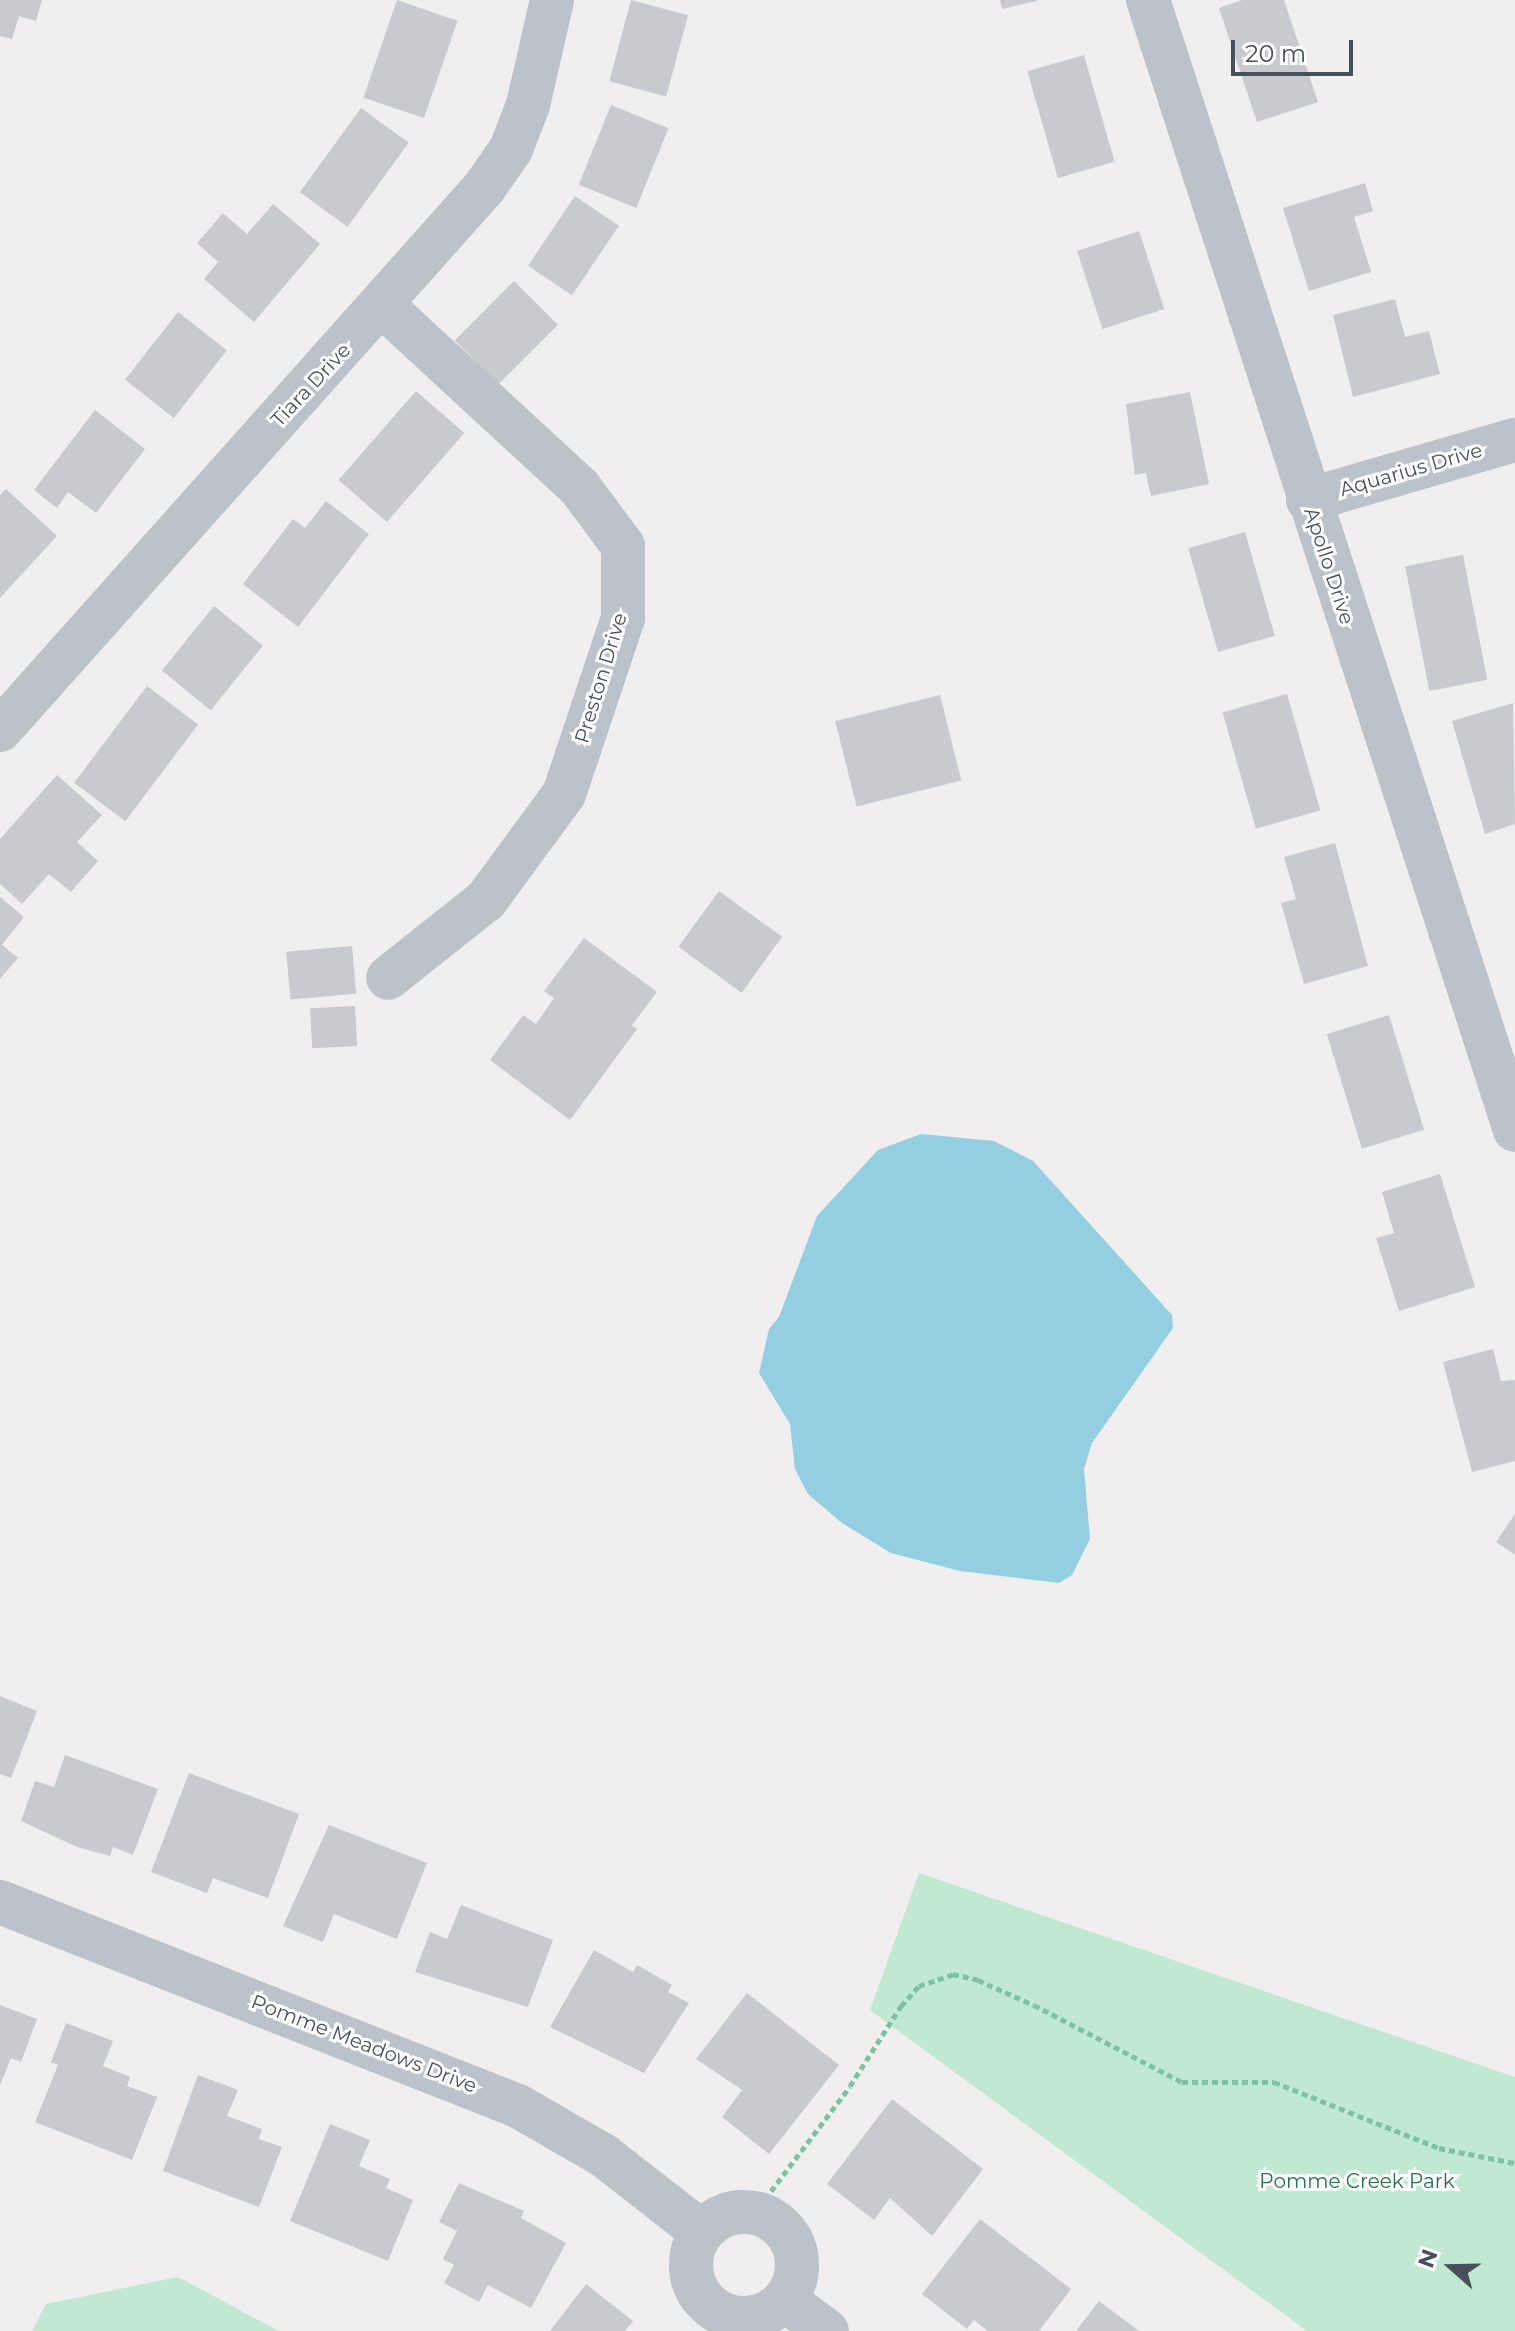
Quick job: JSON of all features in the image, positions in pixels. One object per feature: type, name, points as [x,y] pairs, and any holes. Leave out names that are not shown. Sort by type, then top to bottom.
[{"type":"street","name":"Tiara Drive","points":[[0,730],[383,306],[484,188],[511,149],[542,59],[552,0]]},
{"type":"street","name":"Apollo Drive","points":[[1148,0],[1515,1130]]},
{"type":"street","name":"Preston Drive","points":[[383,306],[580,488],[623,546],[623,618],[564,794],[486,900],[388,978]]},
{"type":"street","name":"Aquarius Drive","points":[[1308,500],[1515,440]]},
{"type":"street","name":"Pomme Meadows Drive","points":[[0,1902],[518,2106],[603,2155],[702,2232]]},
{"type":"street","points":[[738,2213],[778,2224],[791,2240],[797,2261],[785,2300],[749,2319],[729,2317],[711,2307],[698,2291],[692,2271],[702,2232],[718,2219],[738,2213]]},
{"type":"street","points":[[785,2300],[827,2331]]},
{"type":"path","points":[[765,2199],[850,2086],[901,2006],[919,1986],[953,1974],[978,1980],[1034,2005],[1182,2082],[1274,2082],[1439,2148],[1515,2163]]},
{"type":"green space","name":"Pomme Creek Park","points":[[919,1873],[1515,2077],[1515,2331],[1307,2331],[870,2010]]},
{"type":"green space","points":[[178,2277],[279,2331],[32,2331],[46,2304]]},
{"type":"water","points":[[921,1134],[994,1141],[1033,1161],[1172,1315],[1173,1328],[1092,1443],[1084,1469],[1090,1539],[1072,1575],[1059,1583],[960,1571],[891,1553],[842,1523],[808,1494],[795,1469],[790,1424],[759,1373],[769,1329],[779,1317],[817,1216],[878,1150]]},
{"type":"building","points":[[0,0],[42,0],[36,21],[19,16],[12,39],[0,36]]},
{"type":"building","points":[[397,0],[458,21],[424,118],[363,97]]},
{"type":"building","points":[[631,0],[688,15],[666,96],[609,81]]},
{"type":"building","points":[[1000,0],[1037,0],[1037,1],[1002,9]]},
{"type":"building","points":[[1242,0],[1284,0],[1318,102],[1257,122],[1219,8]]},
{"type":"building","points":[[1084,55],[1115,162],[1058,178],[1027,71]]},
{"type":"building","points":[[611,105],[668,128],[636,208],[579,185]]},
{"type":"building","points":[[361,108],[409,143],[348,227],[300,192]]},
{"type":"building","points":[[1365,183],[1373,211],[1354,217],[1371,272],[1309,291],[1283,208]]},
{"type":"building","points":[[575,196],[619,226],[572,295],[528,266]]},
{"type":"building","points":[[273,204],[320,244],[254,322],[204,279],[218,262],[197,243],[223,213],[247,234]]},
{"type":"building","points":[[1139,231],[1164,309],[1103,329],[1077,251]]},
{"type":"building","points":[[514,281],[558,325],[498,384],[455,340]]},
{"type":"building","points":[[1395,299],[1405,337],[1429,331],[1440,374],[1353,397],[1333,315]]},
{"type":"building","points":[[178,312],[227,350],[174,418],[125,380]]},
{"type":"building","points":[[416,391],[464,433],[387,522],[339,480]]},
{"type":"building","points":[[1190,392],[1209,484],[1151,496],[1146,473],[1135,475],[1126,404]]},
{"type":"building","points":[[95,410],[145,449],[96,513],[68,492],[57,508],[34,490]]},
{"type":"building","points":[[6,489],[57,536],[0,598],[0,495]]},
{"type":"building","points":[[326,501],[369,534],[298,627],[243,584],[293,519],[305,528]]},
{"type":"building","points":[[1245,532],[1275,636],[1218,652],[1188,548]]},
{"type":"building","points":[[1463,555],[1487,680],[1429,691],[1405,566]]},
{"type":"building","points":[[214,606],[263,646],[211,710],[162,671]]},
{"type":"building","points":[[147,686],[198,725],[125,821],[74,783]]},
{"type":"building","points":[[1287,694],[1320,810],[1256,829],[1223,712]]},
{"type":"building","points":[[940,695],[961,780],[856,807],[835,721]]},
{"type":"building","points":[[1513,703],[1515,824],[1485,834],[1452,721]]},
{"type":"building","points":[[57,775],[102,815],[77,842],[98,861],[71,892],[49,874],[22,904],[0,884],[0,839]]},
{"type":"building","points":[[1335,843],[1368,966],[1304,984],[1281,903],[1296,899],[1284,857]]},
{"type":"building","points":[[719,891],[782,937],[742,993],[678,947]]},
{"type":"building","points":[[0,897],[24,917],[2,945],[18,958],[0,979]]},
{"type":"building","points":[[584,938],[657,992],[632,1025],[637,1029],[570,1120],[490,1060],[523,1015],[536,1024],[554,998],[544,991]]},
{"type":"building","points":[[352,946],[356,994],[290,1000],[286,952]]},
{"type":"building","points":[[355,1006],[357,1046],[312,1048],[310,1008]]},
{"type":"building","points":[[1389,1015],[1424,1130],[1362,1149],[1327,1034]]},
{"type":"building","points":[[1440,1174],[1475,1287],[1399,1311],[1376,1238],[1394,1233],[1382,1192]]},
{"type":"building","points":[[1493,1349],[1501,1381],[1515,1380],[1515,1461],[1472,1472],[1443,1362]]},
{"type":"building","points":[[1515,1514],[1515,1555],[1496,1542]]},
{"type":"building","points":[[0,1696],[37,1711],[11,1778],[0,1774]]},
{"type":"building","points":[[65,1755],[158,1789],[133,1855],[113,1847],[110,1856],[77,1847],[21,1821],[35,1781],[54,1787]]},
{"type":"building","points":[[189,1773],[299,1814],[268,1898],[213,1878],[207,1893],[151,1872]]},
{"type":"building","points":[[329,1825],[427,1863],[397,1939],[334,1914],[323,1942],[283,1926]]},
{"type":"building","points":[[461,1905],[553,1940],[528,2007],[415,1972],[430,1932],[447,1939]]},
{"type":"building","points":[[594,1950],[633,1972],[637,1965],[672,1985],[668,1992],[689,2003],[644,2073],[550,2027]]},
{"type":"building","points":[[747,1993],[839,2065],[769,2154],[722,2117],[742,2090],[696,2059]]},
{"type":"building","points":[[0,2005],[37,2019],[21,2062],[11,2058],[0,2085]]},
{"type":"building","points":[[66,2023],[113,2041],[103,2066],[130,2077],[127,2086],[157,2097],[132,2160],[35,2122],[58,2065],[51,2062]]},
{"type":"building","points":[[198,2075],[238,2090],[227,2116],[262,2129],[259,2139],[282,2147],[259,2207],[163,2171]]},
{"type":"building","points":[[892,2099],[983,2169],[932,2236],[890,2198],[874,2220],[827,2184]]},
{"type":"building","points":[[330,2124],[370,2140],[359,2166],[390,2179],[386,2188],[413,2200],[388,2261],[290,2221]]},
{"type":"building","points":[[459,2183],[524,2211],[521,2218],[566,2243],[531,2308],[488,2285],[479,2302],[444,2283],[454,2265],[443,2259],[457,2231],[439,2222]]},
{"type":"building","points":[[980,2219],[1071,2289],[1039,2331],[988,2331],[974,2320],[967,2329],[922,2294]]},
{"type":"building","points":[[586,2284],[633,2321],[625,2331],[550,2331]]},
{"type":"building","points":[[1099,2301],[1139,2331],[1076,2331]]}]
